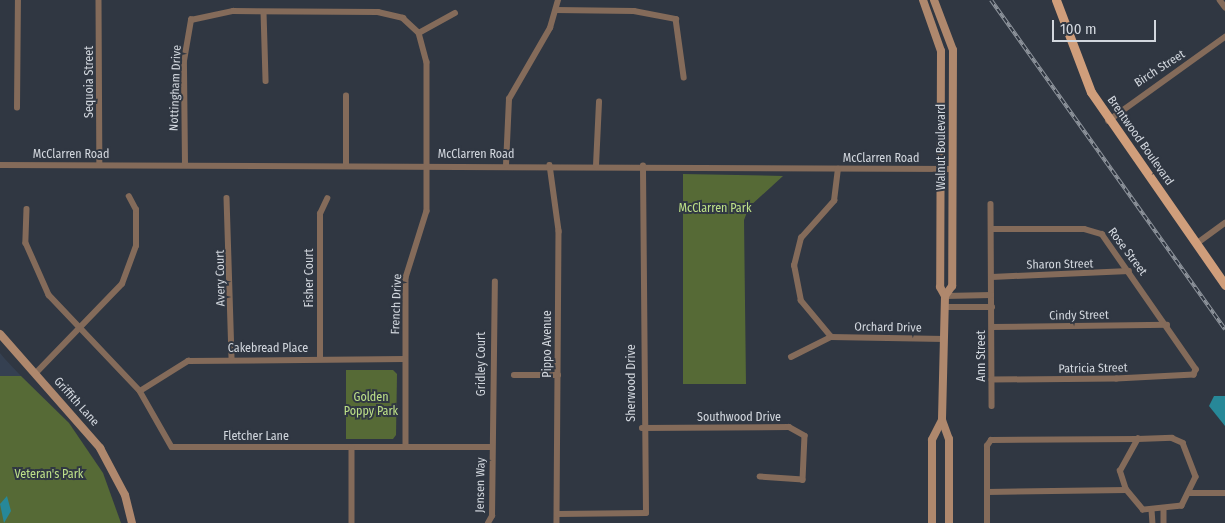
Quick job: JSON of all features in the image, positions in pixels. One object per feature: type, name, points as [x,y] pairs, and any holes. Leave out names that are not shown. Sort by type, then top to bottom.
[{"type":"main road","name":"Brentwood Boulevard","points":[[1056,0],[1091,92],[1108,121],[1225,285]]},
{"type":"street","points":[[17,108],[18,0]]},
{"type":"street","name":"Sequoia Street","points":[[99,0],[100,165]]},
{"type":"street","points":[[506,165],[509,99],[556,10],[558,0]]},
{"type":"street","name":"Walnut Boulevard","points":[[923,0],[941,51],[940,287],[945,296],[942,420],[949,438],[949,523]]},
{"type":"street","name":"Walnut Boulevard","points":[[934,0],[953,50],[952,286],[945,296]]},
{"type":"street","points":[[1220,0],[1225,7]]},
{"type":"street","points":[[556,10],[634,11],[676,19],[684,77]]},
{"type":"street","name":"Nottingham Drive","points":[[185,165],[184,60],[191,20],[233,11],[378,12],[403,18],[419,33]]},
{"type":"street","points":[[264,12],[266,81]]},
{"type":"street","points":[[428,165],[427,62],[419,33],[455,13]]},
{"type":"street","name":"Birch Street","points":[[1108,121],[1225,37]]},
{"type":"street","points":[[346,96],[346,165]]},
{"type":"street","points":[[596,166],[598,102]]},
{"type":"street","name":"McClarren Road","points":[[0,165],[550,165],[952,169]]},
{"type":"street","name":"French Drive","points":[[406,447],[406,278],[427,211],[428,165]]},
{"type":"street","name":"Pippo Avenue","points":[[550,165],[559,231],[557,523]]},
{"type":"street","name":"Sherwood Drive","points":[[557,514],[646,513],[642,428],[643,166]]},
{"type":"street","points":[[831,337],[801,301],[794,266],[800,238],[834,201],[838,169]]},
{"type":"street","points":[[35,374],[122,284],[132,263],[136,210],[129,197]]},
{"type":"street","name":"Avery Court","points":[[227,198],[232,359]]},
{"type":"street","name":"Fisher Court","points":[[320,359],[320,214],[327,199]]},
{"type":"street","name":"Ann Street","points":[[991,204],[992,406]]},
{"type":"street","name":"Fletcher Lane","points":[[27,209],[26,243],[36,271],[78,330],[140,391],[172,448],[492,447]]},
{"type":"street","points":[[1196,244],[1225,223]]},
{"type":"street","name":"Rose Street","points":[[992,229],[1096,230],[1129,271],[1194,363],[1194,374]]},
{"type":"street","name":"Sharon Street","points":[[992,277],[1129,271]]},
{"type":"street","name":"Gridley Court","points":[[492,447],[495,282]]},
{"type":"street","points":[[945,296],[991,295]]},
{"type":"street","points":[[945,307],[992,307]]},
{"type":"street","name":"Cindy Street","points":[[992,327],[1167,325]]},
{"type":"street","name":"Griffith Lane","points":[[0,334],[100,448],[125,495],[132,523]]},
{"type":"street","name":"Orchard Drive","points":[[791,357],[831,337],[944,339]]},
{"type":"street","name":"Cakebread Place","points":[[140,391],[188,362],[232,359],[406,359]]},
{"type":"street","name":"Patricia Street","points":[[992,380],[1194,374]]},
{"type":"street","points":[[514,375],[558,375]]},
{"type":"street","name":"Walnut Boulevard","points":[[932,523],[932,440],[942,420]]},
{"type":"street","name":"Southwood Drive","points":[[642,428],[789,428],[805,436],[803,480],[760,477]]},
{"type":"street","points":[[987,523],[987,446],[999,437],[1172,438],[1183,443],[1196,470],[1182,506],[1164,510],[1137,507],[1126,490],[1120,471],[1138,439]]},
{"type":"street","points":[[352,447],[352,523]]},
{"type":"street","name":"Jensen Way","points":[[488,523],[492,516],[492,447]]},
{"type":"street","points":[[987,492],[1126,490]]},
{"type":"street","points":[[1188,493],[1225,493]]},
{"type":"street","points":[[1152,510],[1152,523]]},
{"type":"street","points":[[1164,510],[1164,523]]},
{"type":"shaded area","points":[[0,353],[5,359],[21,376],[0,376]]},
{"type":"green space","name":"McClarren Park","points":[[683,174],[783,176],[749,207],[744,220],[746,384],[683,384]]},
{"type":"green space","name":"Golden Poppy Park","points":[[346,370],[393,370],[397,374],[396,435],[393,439],[346,439]]},
{"type":"green space","name":"Veteran's Park","points":[[0,376],[21,376],[69,423],[103,473],[121,523],[0,523]]},
{"type":"water","points":[[1214,396],[1225,396],[1225,426],[1209,406]]},
{"type":"water","points":[[7,496],[11,511],[4,523],[0,504]]},
{"type":"railway","points":[[991,0],[1225,329]]}]
